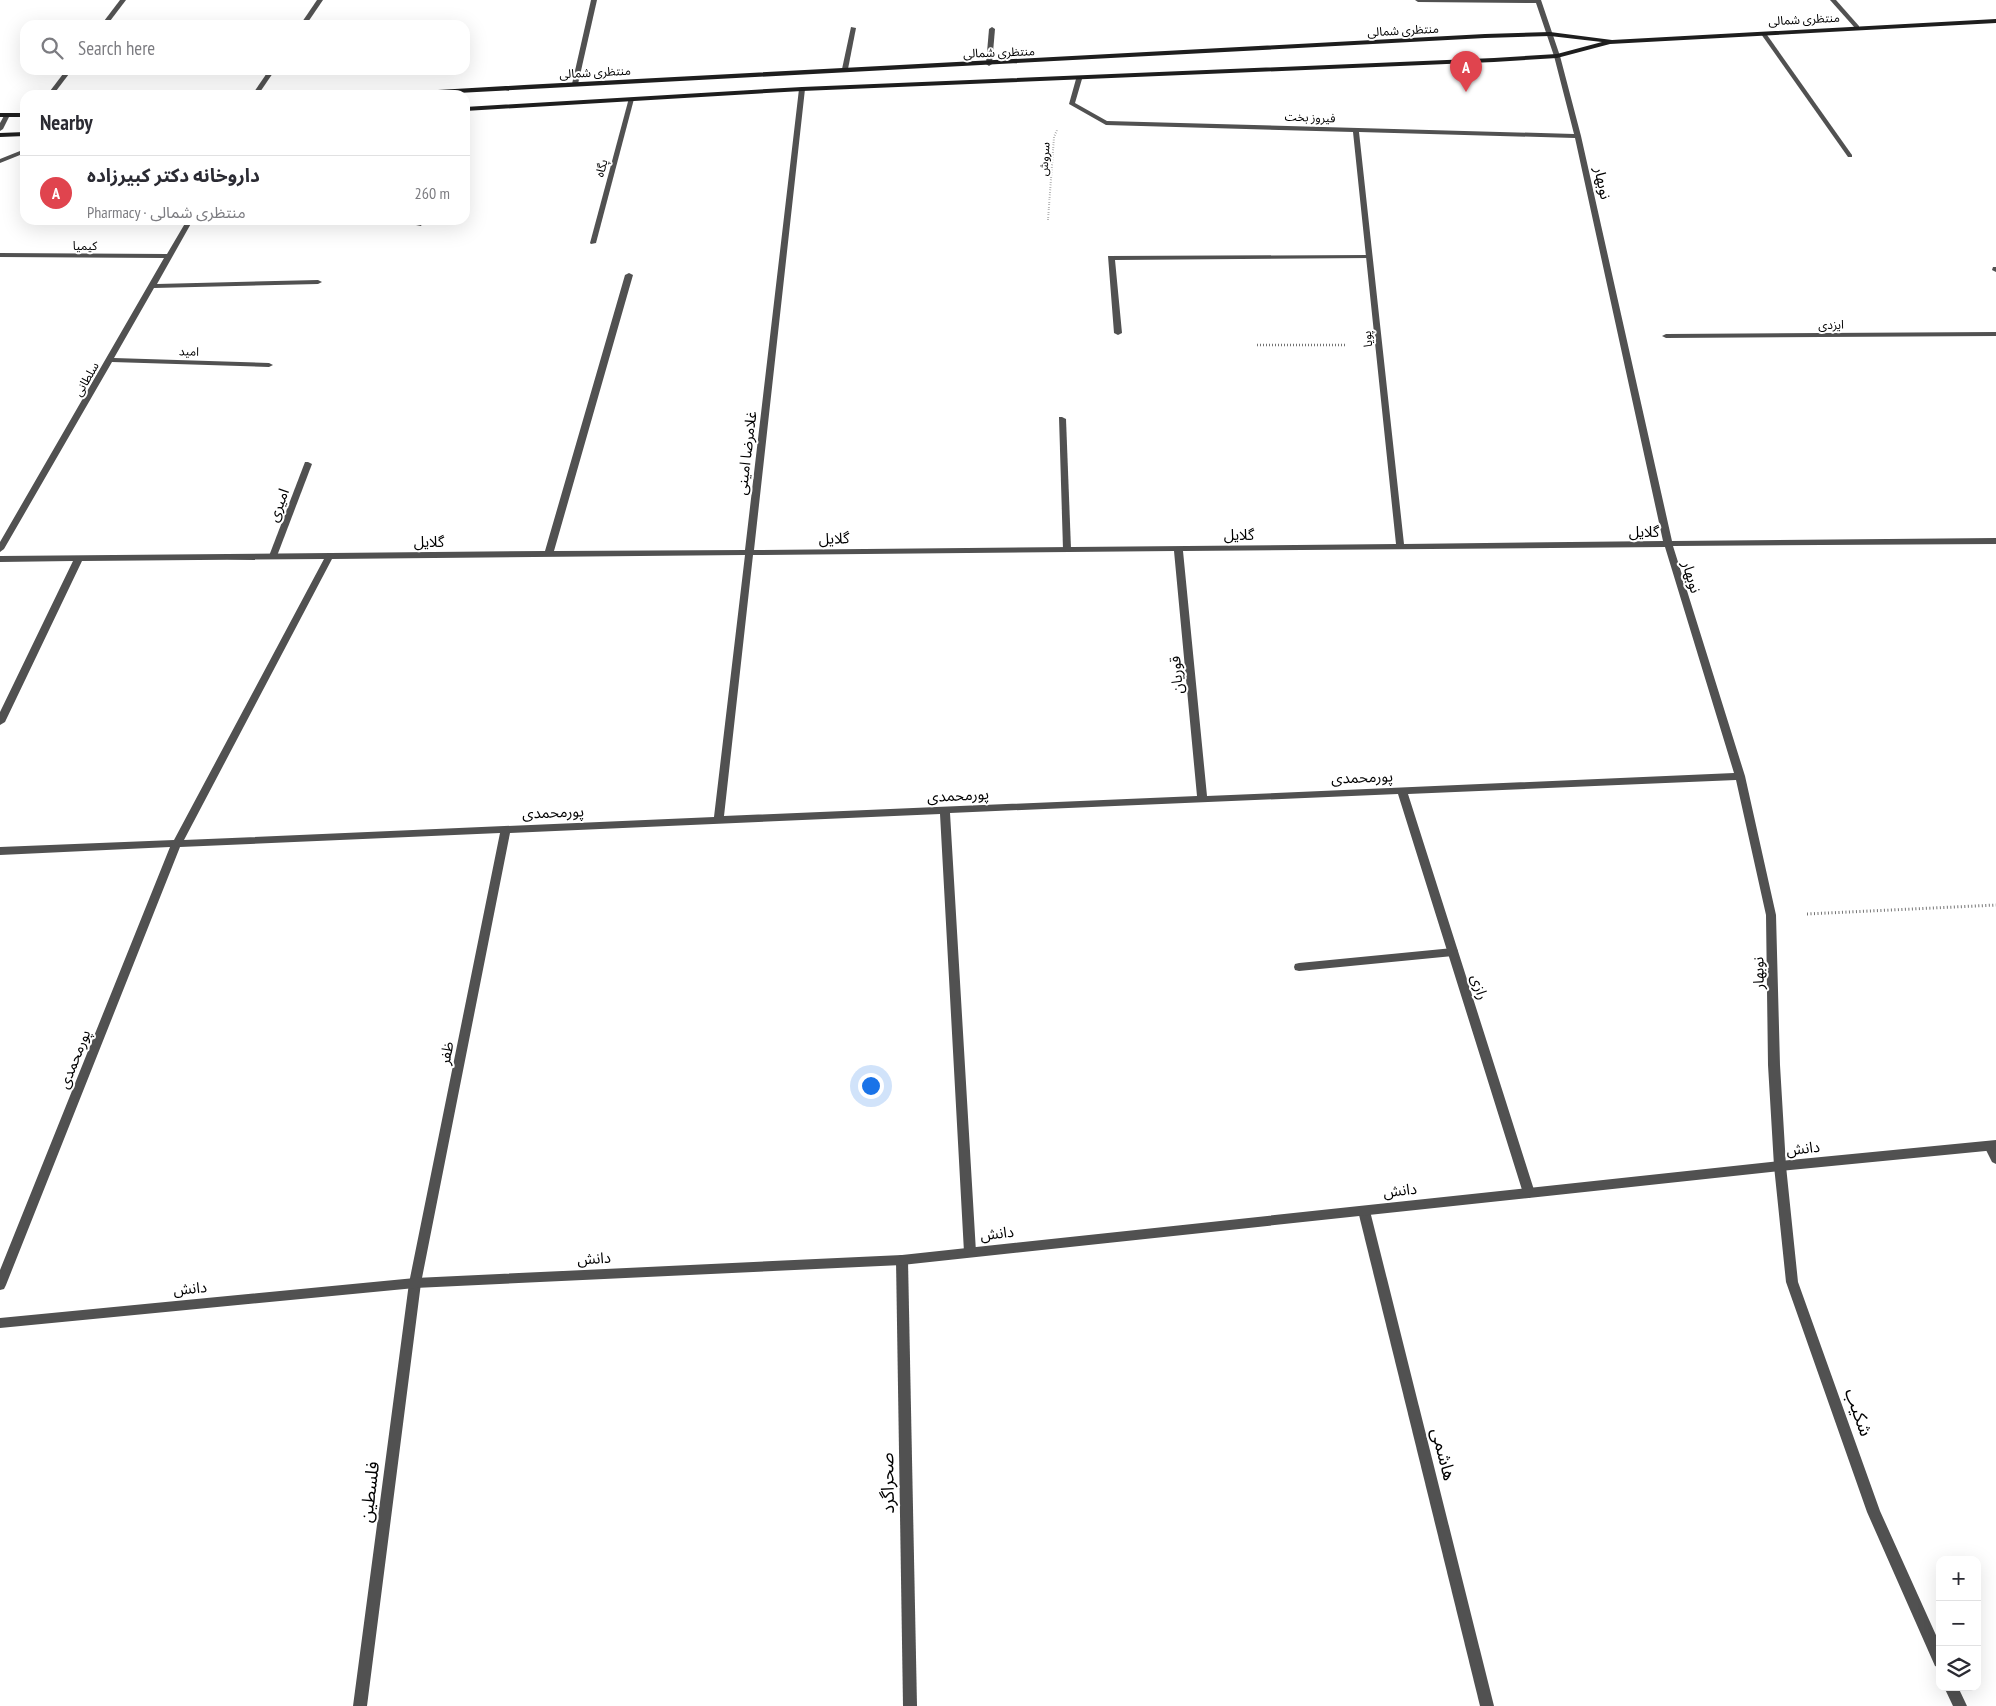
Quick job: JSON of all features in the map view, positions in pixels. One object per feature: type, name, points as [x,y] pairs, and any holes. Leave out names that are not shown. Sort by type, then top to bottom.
[{"type":"main road","name":"منتظری شمالی","points":[[470,109],[802,89],[1079,79],[1557,56],[1612,42],[1762,32],[1996,21]]},
{"type":"main road","name":"منتظری شمالی","points":[[470,90],[845,69],[989,64],[1550,34],[1612,42]]},
{"type":"main road","points":[[4,115],[20,115]]},
{"type":"main road","points":[[0,135],[20,134]]},
{"type":"street","points":[[108,20],[123,0]]},
{"type":"street","points":[[306,20],[320,0]]},
{"type":"street","points":[[575,84],[594,0]]},
{"type":"street","points":[[1418,0],[1538,1]]},
{"type":"street","points":[[1833,0],[1857,28]]},
{"type":"street","name":"نوبهار","points":[[1538,1],[1557,56],[1578,136],[1668,544],[1740,776],[1771,915],[1774,1065],[1780,1166]]},
{"type":"street","points":[[845,69],[853,28]]},
{"type":"street","points":[[989,64],[992,29]]},
{"type":"street","points":[[1762,32],[1850,156]]},
{"type":"street","points":[[54,90],[65,75]]},
{"type":"street","points":[[258,90],[269,75]]},
{"type":"street","points":[[1072,104],[1079,79]]},
{"type":"street","name":"غلامرضا امینی","points":[[719,820],[802,89]]},
{"type":"street","name":"پگاه","points":[[593,243],[631,99]]},
{"type":"street","name":"فیروز بخت","points":[[1072,104],[1106,123],[1578,136]]},
{"type":"street","points":[[0,129],[4,115]]},
{"type":"street","name":"پویا","points":[[1356,130],[1400,546]]},
{"type":"street","points":[[0,161],[20,153]]},
{"type":"street","name":"سلطانی","points":[[0,549],[187,225]]},
{"type":"street","name":"کیمیا","points":[[0,255],[169,256]]},
{"type":"street","points":[[1118,333],[1111,258],[1369,257]]},
{"type":"street","points":[[550,554],[629,276]]},
{"type":"street","points":[[152,286],[318,282]]},
{"type":"street","name":"ایزدی","points":[[1666,336],[1996,334]]},
{"type":"street","name":"امید","points":[[110,360],[269,364]]},
{"type":"street","points":[[1062,419],[1067,549]]},
{"type":"street","name":"امیری","points":[[273,556],[308,464]]},
{"type":"street","name":"گلایل","points":[[0,558],[1996,541]]},
{"type":"street","name":"قوریان","points":[[1178,548],[1202,799]]},
{"type":"street","points":[[177,843],[330,556]]},
{"type":"street","points":[[0,722],[79,558]]},
{"type":"street","name":"پورمحمدی","points":[[0,851],[1740,776]]},
{"type":"street","name":"رازی","points":[[1402,791],[1529,1193]]},
{"type":"street","points":[[945,811],[970,1252]]},
{"type":"street","name":"ظفر","points":[[415,1283],[506,829]]},
{"type":"street","name":"پورمحمدی","points":[[0,1285],[177,843]]},
{"type":"street","points":[[1299,967],[1453,952]]},
{"type":"street","points":[[1993,1146],[1996,1159]]},
{"type":"street","name":"دانش","points":[[0,1323],[415,1283],[902,1260],[1780,1166],[1993,1146]]},
{"type":"street","name":"شکیب","points":[[1780,1166],[1792,1282],[1874,1512],[1936,1652]]},
{"type":"street","name":"هاشمی","points":[[1364,1211],[1487,1706]]},
{"type":"street","name":"صحراگرد","points":[[902,1260],[910,1706]]},
{"type":"street","name":"فلسطین","points":[[360,1706],[415,1283]]},
{"type":"street","points":[[1954,1691],[1960,1706]]},
{"type":"path","name":"سروش","points":[[1048,220],[1054,136],[1072,104]]},
{"type":"path","points":[[1257,345],[1379,345]]},
{"type":"path","points":[[1771,915],[1996,905]]},
{"type":"place","name":"داروخانه دکتر کبیرزاده","points":[[1466,92]]}]
